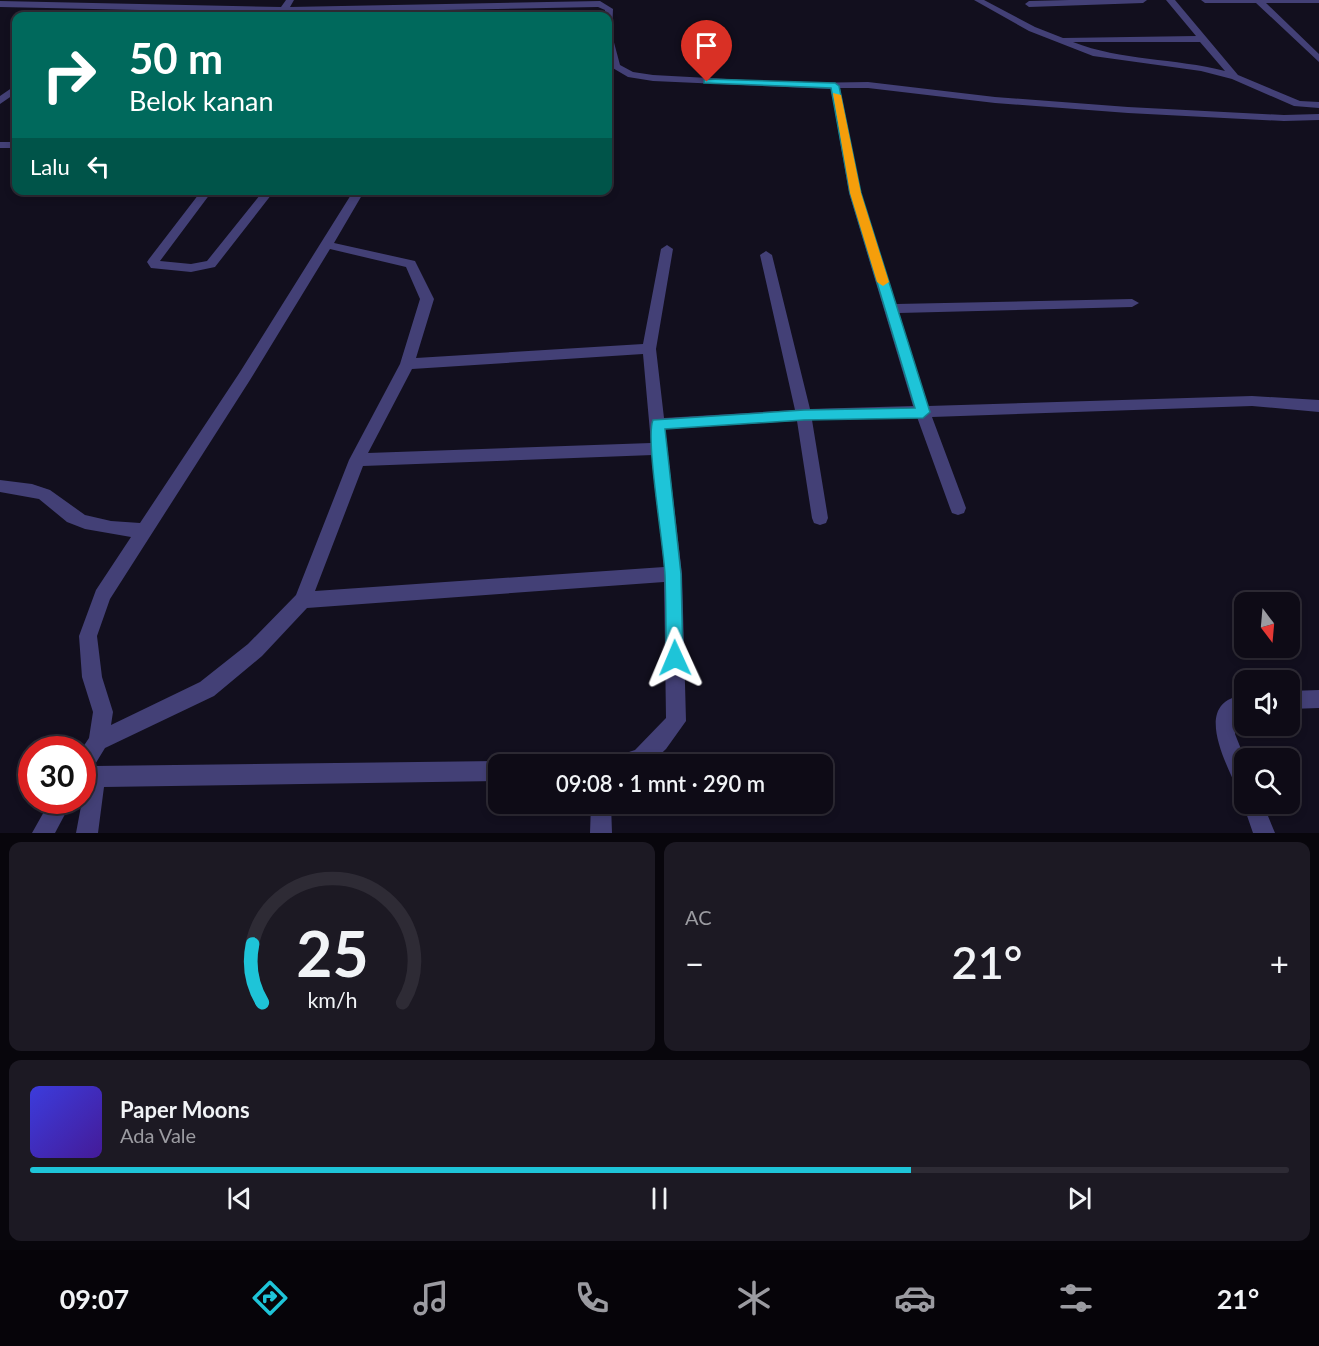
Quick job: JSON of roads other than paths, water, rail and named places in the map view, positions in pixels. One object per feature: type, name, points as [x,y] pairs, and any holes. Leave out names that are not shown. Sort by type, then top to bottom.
[{"type":"street","points":[[284,10],[290,0]]},
{"type":"street","points":[[978,0],[1029,13],[1143,0]]},
{"type":"street","points":[[1170,0],[1235,76]]},
{"type":"street","points":[[1205,0],[1319,0]]},
{"type":"street","points":[[1259,1],[1319,59]]},
{"type":"street","points":[[0,4],[390,12],[600,4],[609,9],[609,12]]},
{"type":"street","points":[[102,12],[108,7]]},
{"type":"street","points":[[1029,13],[1059,39],[1096,54],[1202,68],[1235,76],[1298,104],[1319,105]]},
{"type":"street","points":[[1059,39],[1202,39]]},
{"type":"street","points":[[612,52],[616,67],[631,75],[726,83],[868,86],[995,100],[1128,110],[1284,118],[1319,117]]},
{"type":"street","points":[[835,86],[855,193],[923,412],[958,508]]},
{"type":"street","points":[[204,195],[153,262],[155,265],[191,268],[211,264],[266,195]]},
{"type":"street","points":[[96,747],[103,712],[93,677],[88,636],[102,596],[357,195]]},
{"type":"street","points":[[98,741],[207,689],[255,650],[303,600],[357,460],[407,364],[427,299],[411,264],[327,245]]},
{"type":"street","points":[[646,754],[676,721],[673,574],[649,349],[667,249]]},
{"type":"street","points":[[766,255],[804,415],[820,518]]},
{"type":"street","points":[[892,309],[1132,303]]},
{"type":"street","points":[[407,364],[649,349]]},
{"type":"street","points":[[658,424],[804,415],[1252,401],[1319,406]]},
{"type":"street","points":[[357,460],[659,449]]},
{"type":"street","points":[[0,486],[33,491],[48,496],[73,518],[92,525],[120,530],[146,530]]},
{"type":"street","points":[[303,600],[673,574]]},
{"type":"street","points":[[1300,700],[1319,699]]},
{"type":"street","points":[[1234,707],[1225,717],[1225,734],[1234,756]]},
{"type":"street","points":[[96,773],[488,771]]},
{"type":"street","points":[[43,833],[54,814]]},
{"type":"street","points":[[87,814],[87,833]]},
{"type":"street","points":[[601,814],[601,833]]},
{"type":"street","points":[[1257,814],[1264,833]]}]
